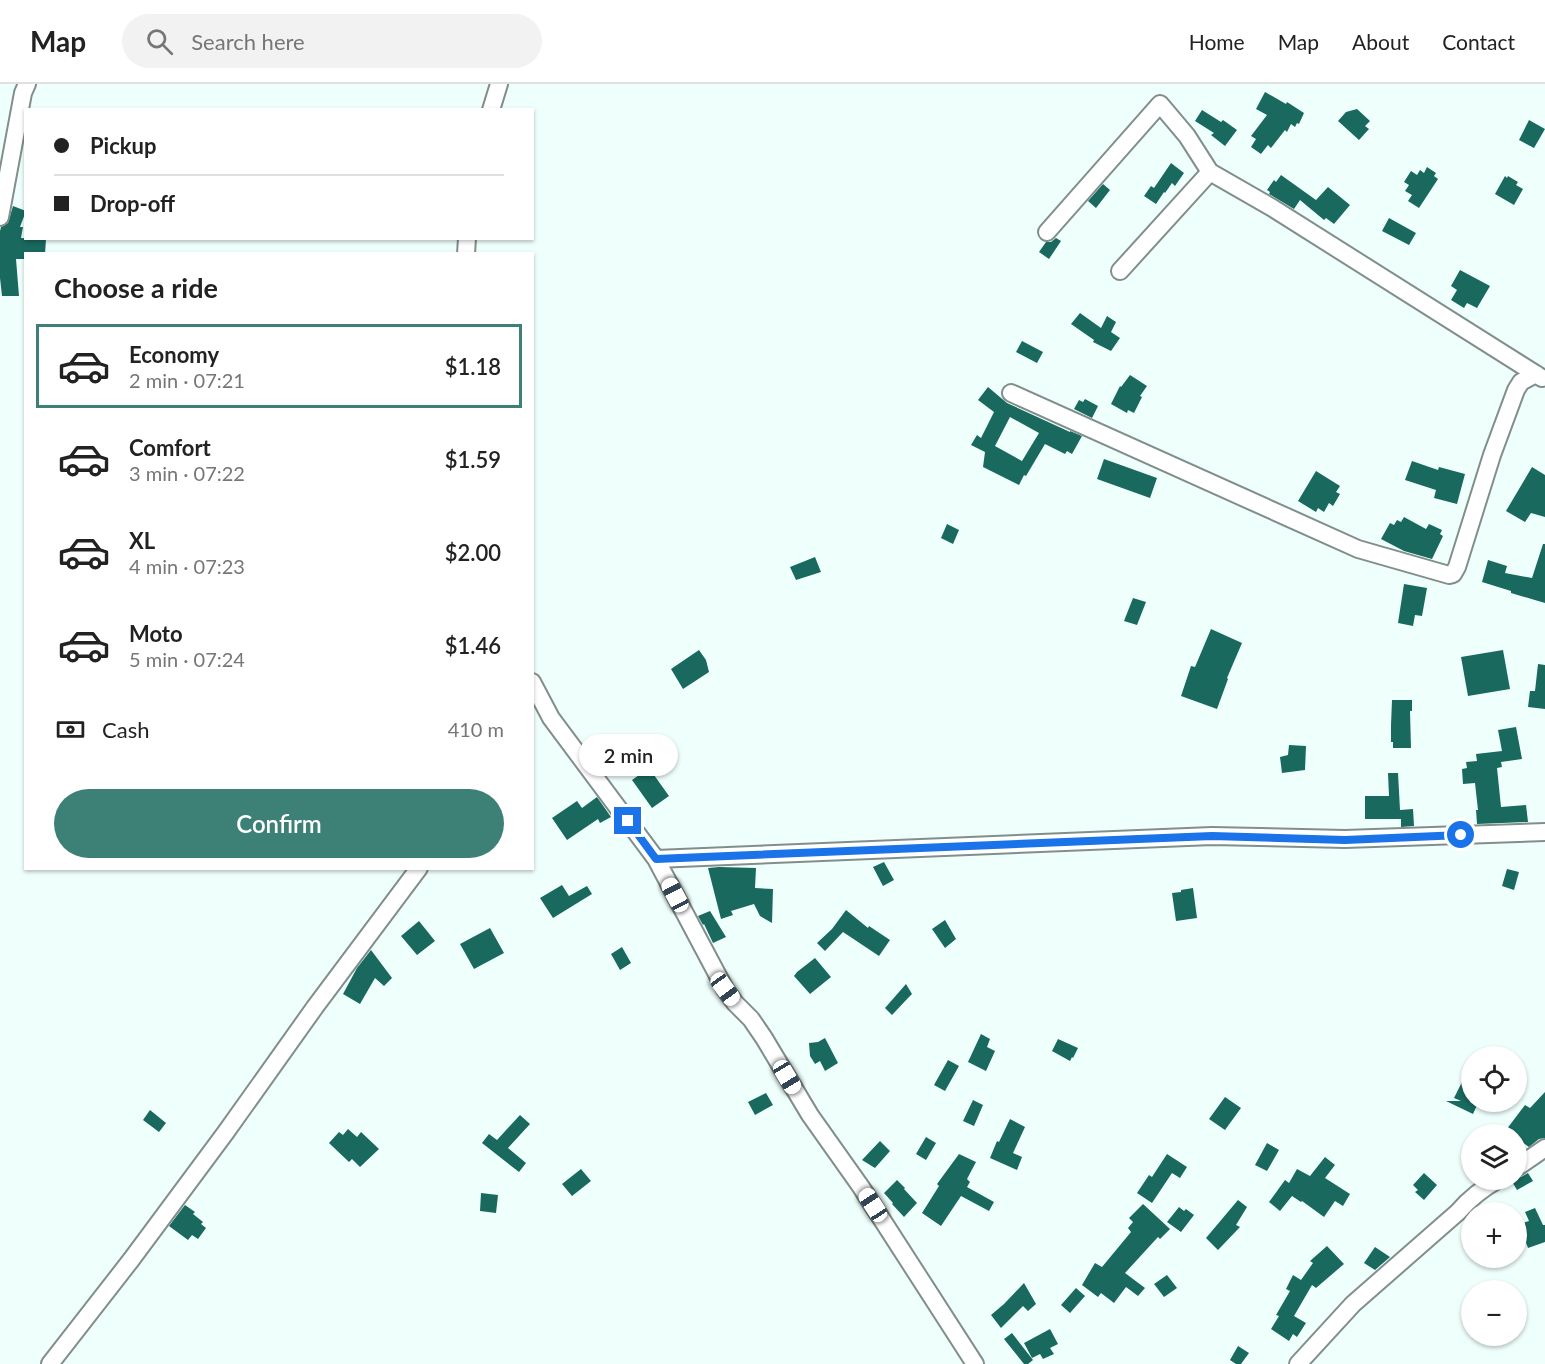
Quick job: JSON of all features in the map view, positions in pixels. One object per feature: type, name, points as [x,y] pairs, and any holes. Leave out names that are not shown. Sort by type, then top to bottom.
[{"type":"street","points":[[0,217],[23,93],[27,84]]},
{"type":"street","points":[[492,108],[499,84]]},
{"type":"street","points":[[1047,232],[1160,104],[1187,136],[1210,172],[1271,207],[1540,377]]},
{"type":"street","points":[[1120,271],[1210,172]]},
{"type":"street","points":[[1011,393],[1358,549],[1449,575],[1453,574],[1457,567],[1492,455],[1516,390],[1521,382],[1540,377]]},
{"type":"street","points":[[534,686],[551,718],[656,859],[725,989],[764,1038],[810,1115],[861,1187],[975,1364]]},
{"type":"street","points":[[534,714],[543,703]]},
{"type":"street","points":[[656,859],[1212,836],[1345,840],[1545,832]]},
{"type":"street","points":[[50,1364],[213,1150],[315,1007],[418,870]]},
{"type":"street","points":[[1527,1160],[1545,1148]]},
{"type":"street","points":[[1298,1364],[1353,1304],[1481,1190]]},
{"type":"building","points":[[1265,92],[1304,113],[1299,124],[1297,123],[1295,127],[1291,124],[1287,132],[1285,130],[1271,148],[1268,145],[1261,154],[1251,147],[1256,139],[1251,136],[1267,115],[1256,109]]},
{"type":"building","points":[[1357,109],[1370,121],[1365,126],[1369,129],[1359,140],[1338,121],[1346,112]]},
{"type":"building","points":[[1202,110],[1237,130],[1225,146],[1211,135],[1214,133],[1195,121]]},
{"type":"building","points":[[1529,120],[1545,129],[1534,148],[1519,140]]},
{"type":"building","points":[[1171,163],[1184,173],[1175,186],[1172,183],[1156,204],[1144,196],[1151,186],[1154,188]]},
{"type":"building","points":[[1427,167],[1436,173],[1434,176],[1438,179],[1419,208],[1408,201],[1412,195],[1405,191],[1409,185],[1404,182],[1411,171],[1417,175],[1420,170],[1424,173]]},
{"type":"building","points":[[1281,175],[1316,200],[1328,187],[1350,205],[1334,224],[1326,218],[1324,220],[1300,200],[1294,209],[1269,194],[1267,190]]},
{"type":"building","points":[[1505,176],[1518,182],[1516,185],[1523,189],[1514,205],[1495,194]]},
{"type":"building","points":[[1103,184],[1110,190],[1096,208],[1088,201]]},
{"type":"building","points":[[13,206],[24,210],[20,227],[23,227],[21,238],[46,240],[45,252],[24,252],[24,259],[16,259],[19,296],[2,296],[0,231],[1,227],[8,223]]},
{"type":"building","points":[[1389,218],[1416,233],[1409,245],[1382,231]]},
{"type":"building","points":[[1056,238],[1061,241],[1049,259],[1039,252],[1046,242],[1051,242]]},
{"type":"building","points":[[1460,270],[1490,286],[1477,308],[1467,303],[1464,308],[1451,300],[1457,290],[1451,286]]},
{"type":"building","points":[[1080,313],[1101,328],[1107,316],[1116,322],[1111,332],[1120,338],[1111,351],[1093,342],[1094,340],[1071,324]]},
{"type":"building","points":[[1022,341],[1043,352],[1037,363],[1016,352]]},
{"type":"building","points":[[1130,375],[1147,386],[1140,396],[1142,397],[1134,413],[1128,410],[1127,413],[1111,404],[1120,386]]},
{"type":"building","points":[[988,387],[1007,403],[1082,436],[1072,454],[1067,451],[1065,454],[1045,444],[1019,485],[983,467],[985,452],[971,445],[977,435],[981,438],[994,412],[978,400]],"holes":[[[1010,417],[1039,433],[1022,461],[995,446]]]},
{"type":"building","points":[[1085,399],[1098,406],[1092,418],[1074,409],[1079,400],[1083,402]]},
{"type":"building","points":[[1104,459],[1157,478],[1150,498],[1097,479]]},
{"type":"building","points":[[1412,461],[1438,470],[1439,467],[1465,474],[1457,504],[1434,498],[1436,490],[1405,480]]},
{"type":"building","points":[[1532,467],[1545,475],[1545,517],[1531,513],[1525,522],[1506,511]]},
{"type":"building","points":[[1316,471],[1340,486],[1336,492],[1340,494],[1333,506],[1329,503],[1324,512],[1318,508],[1316,512],[1298,501]]},
{"type":"building","points":[[1404,517],[1426,529],[1429,524],[1442,530],[1440,534],[1443,536],[1432,559],[1404,551],[1381,539],[1390,523],[1394,525],[1397,520],[1401,522]]},
{"type":"building","points":[[947,524],[959,530],[953,544],[941,538]]},
{"type":"building","points":[[1543,544],[1545,544],[1545,603],[1482,582],[1488,560],[1507,566],[1505,573],[1532,578]]},
{"type":"building","points":[[815,557],[821,572],[796,580],[790,567]]},
{"type":"building","points":[[1404,584],[1427,588],[1422,616],[1415,615],[1413,626],[1398,623]]},
{"type":"building","points":[[1133,598],[1146,602],[1137,625],[1124,621]]},
{"type":"building","points":[[1211,629],[1242,643],[1217,709],[1181,696],[1191,666],[1195,667]]},
{"type":"building","points":[[699,650],[706,660],[709,672],[683,689],[671,669]]},
{"type":"building","points":[[1503,650],[1510,689],[1468,696],[1461,657]]},
{"type":"building","points":[[1538,664],[1545,665],[1545,709],[1528,707],[1530,691],[1535,691]]},
{"type":"building","points":[[1392,700],[1412,700],[1411,748],[1393,748],[1393,742],[1391,742]]},
{"type":"building","points":[[1516,727],[1522,759],[1501,762],[1502,767],[1497,768],[1501,807],[1526,805],[1528,822],[1477,824],[1475,783],[1463,784],[1462,769],[1467,768],[1466,762],[1477,761],[1476,754],[1502,751],[1498,730]]},
{"type":"building","points":[[1289,745],[1306,746],[1305,770],[1282,773],[1280,757],[1288,755]]},
{"type":"building","points":[[649,768],[669,796],[652,808],[632,780]]},
{"type":"building","points":[[1388,773],[1398,773],[1400,810],[1413,809],[1414,826],[1401,827],[1401,819],[1365,819],[1365,796],[1389,796]]},
{"type":"building","points":[[597,797],[611,817],[600,823],[598,819],[567,840],[552,818],[577,801],[582,808]]},
{"type":"building","points":[[884,862],[894,880],[883,886],[873,867]]},
{"type":"building","points":[[708,868],[756,868],[755,888],[773,889],[772,923],[760,916],[754,904],[731,911],[733,915],[721,919]]},
{"type":"building","points":[[1507,869],[1519,872],[1514,890],[1502,886]]},
{"type":"building","points":[[562,885],[569,896],[587,886],[592,894],[553,918],[540,898]]},
{"type":"building","points":[[1193,888],[1197,918],[1176,921],[1172,893]]},
{"type":"building","points":[[846,910],[868,928],[869,926],[890,940],[879,956],[843,932],[825,951],[817,943],[832,929]]},
{"type":"building","points":[[710,911],[726,937],[713,943],[698,916]]},
{"type":"building","points":[[945,920],[956,939],[945,948],[932,929]]},
{"type":"building","points":[[419,921],[435,941],[417,955],[401,936]]},
{"type":"building","points":[[490,928],[504,953],[474,969],[460,944]]},
{"type":"building","points":[[622,947],[631,963],[620,970],[611,954]]},
{"type":"building","points":[[371,950],[392,978],[384,986],[375,978],[360,1004],[343,994],[357,968]]},
{"type":"building","points":[[815,958],[831,977],[810,994],[794,976]]},
{"type":"building","points":[[906,984],[912,994],[892,1015],[885,1008]]},
{"type":"building","points":[[981,1034],[990,1039],[987,1047],[995,1051],[986,1071],[968,1062]]},
{"type":"building","points":[[825,1038],[838,1063],[825,1071],[820,1061],[815,1064],[810,1056],[809,1043]]},
{"type":"building","points":[[1058,1039],[1078,1048],[1070,1061],[1052,1051]]},
{"type":"building","points":[[948,1060],[959,1066],[945,1091],[934,1085]]},
{"type":"building","points":[[1461,1084],[1461,1101],[1454,1098]]},
{"type":"building","points":[[1545,1092],[1545,1138],[1539,1139],[1529,1147],[1527,1146],[1527,1124],[1511,1124],[1520,1112],[1527,1112],[1527,1106],[1530,1108]]},
{"type":"building","points":[[766,1093],[773,1105],[755,1115],[748,1102]]},
{"type":"building","points":[[1225,1097],[1241,1108],[1225,1130],[1209,1119]]},
{"type":"building","points":[[973,1100],[983,1105],[974,1126],[963,1121]]},
{"type":"building","points":[[1446,1101],[1461,1101],[1461,1108]]},
{"type":"building","points":[[150,1110],[166,1123],[159,1132],[143,1120]]},
{"type":"building","points":[[520,1115],[530,1124],[508,1148],[526,1163],[519,1172],[482,1143],[489,1134],[497,1140]]},
{"type":"building","points":[[1010,1119],[1025,1127],[1013,1153],[1022,1157],[1017,1170],[990,1158]]},
{"type":"building","points":[[348,1129],[357,1137],[361,1132],[379,1149],[360,1167],[352,1159],[349,1162],[329,1143],[339,1132],[343,1135]]},
{"type":"building","points":[[926,1137],[936,1143],[926,1160],[916,1154]]},
{"type":"building","points":[[880,1141],[890,1151],[875,1168],[862,1160]]},
{"type":"building","points":[[1267,1143],[1279,1150],[1267,1171],[1255,1165]]},
{"type":"building","points":[[959,1154],[976,1162],[967,1179],[970,1182],[967,1187],[994,1202],[989,1211],[961,1196],[941,1226],[922,1213],[939,1186],[937,1184]]},
{"type":"building","points":[[1167,1154],[1187,1167],[1180,1178],[1172,1173],[1152,1203],[1137,1193],[1149,1175],[1152,1177]]},
{"type":"building","points":[[1325,1157],[1335,1165],[1325,1178],[1350,1194],[1343,1206],[1335,1201],[1324,1217],[1292,1196],[1280,1211],[1269,1202],[1285,1180],[1289,1183],[1297,1169],[1310,1176]]},
{"type":"building","points":[[581,1169],[591,1181],[572,1196],[562,1184]]},
{"type":"building","points":[[1424,1173],[1437,1185],[1424,1200],[1415,1192],[1418,1190],[1413,1185]]},
{"type":"building","points":[[1527,1174],[1533,1181],[1527,1184]]},
{"type":"building","points":[[897,1180],[917,1203],[904,1217],[884,1193]]},
{"type":"building","points":[[481,1193],[498,1195],[496,1213],[480,1211]]},
{"type":"building","points":[[1238,1200],[1247,1207],[1236,1225],[1240,1227],[1218,1250],[1206,1238]]},
{"type":"building","points":[[1143,1204],[1170,1229],[1160,1239],[1158,1237],[1125,1273],[1145,1288],[1138,1296],[1126,1287],[1114,1303],[1101,1293],[1098,1297],[1082,1285],[1095,1263],[1102,1267],[1131,1232],[1128,1228],[1133,1222],[1129,1218]]},
{"type":"building","points":[[185,1205],[195,1212],[193,1214],[203,1222],[201,1224],[206,1228],[198,1239],[192,1235],[188,1240],[169,1226]]},
{"type":"building","points":[[1179,1207],[1194,1215],[1181,1232],[1167,1222]]},
{"type":"building","points":[[1535,1208],[1545,1225],[1545,1242],[1528,1248],[1527,1222],[1529,1221],[1527,1211]]},
{"type":"building","points":[[1327,1246],[1344,1264],[1316,1288],[1312,1285],[1294,1316],[1306,1323],[1297,1337],[1293,1334],[1289,1341],[1271,1329],[1290,1291],[1286,1289],[1293,1275],[1301,1280],[1313,1263],[1310,1261]]},
{"type":"building","points":[[1375,1247],[1390,1257],[1375,1270],[1364,1263]]},
{"type":"building","points":[[1167,1275],[1177,1288],[1164,1297],[1154,1284]]},
{"type":"building","points":[[1024,1283],[1036,1304],[1028,1311],[1023,1306],[1001,1328],[991,1315]]},
{"type":"building","points":[[1076,1288],[1085,1296],[1070,1313],[1061,1305]]},
{"type":"building","points":[[1050,1329],[1058,1344],[1050,1348],[1054,1354],[1043,1359],[1040,1354],[1032,1358],[1024,1343]]},
{"type":"building","points":[[1012,1333],[1033,1360],[1028,1364],[1024,1364],[1004,1339]]},
{"type":"building","points":[[1238,1346],[1249,1353],[1241,1364],[1230,1360]]},
{"type":"route","points":[[628,821],[656,859],[1212,836],[1345,840],[1461,835]]}]
